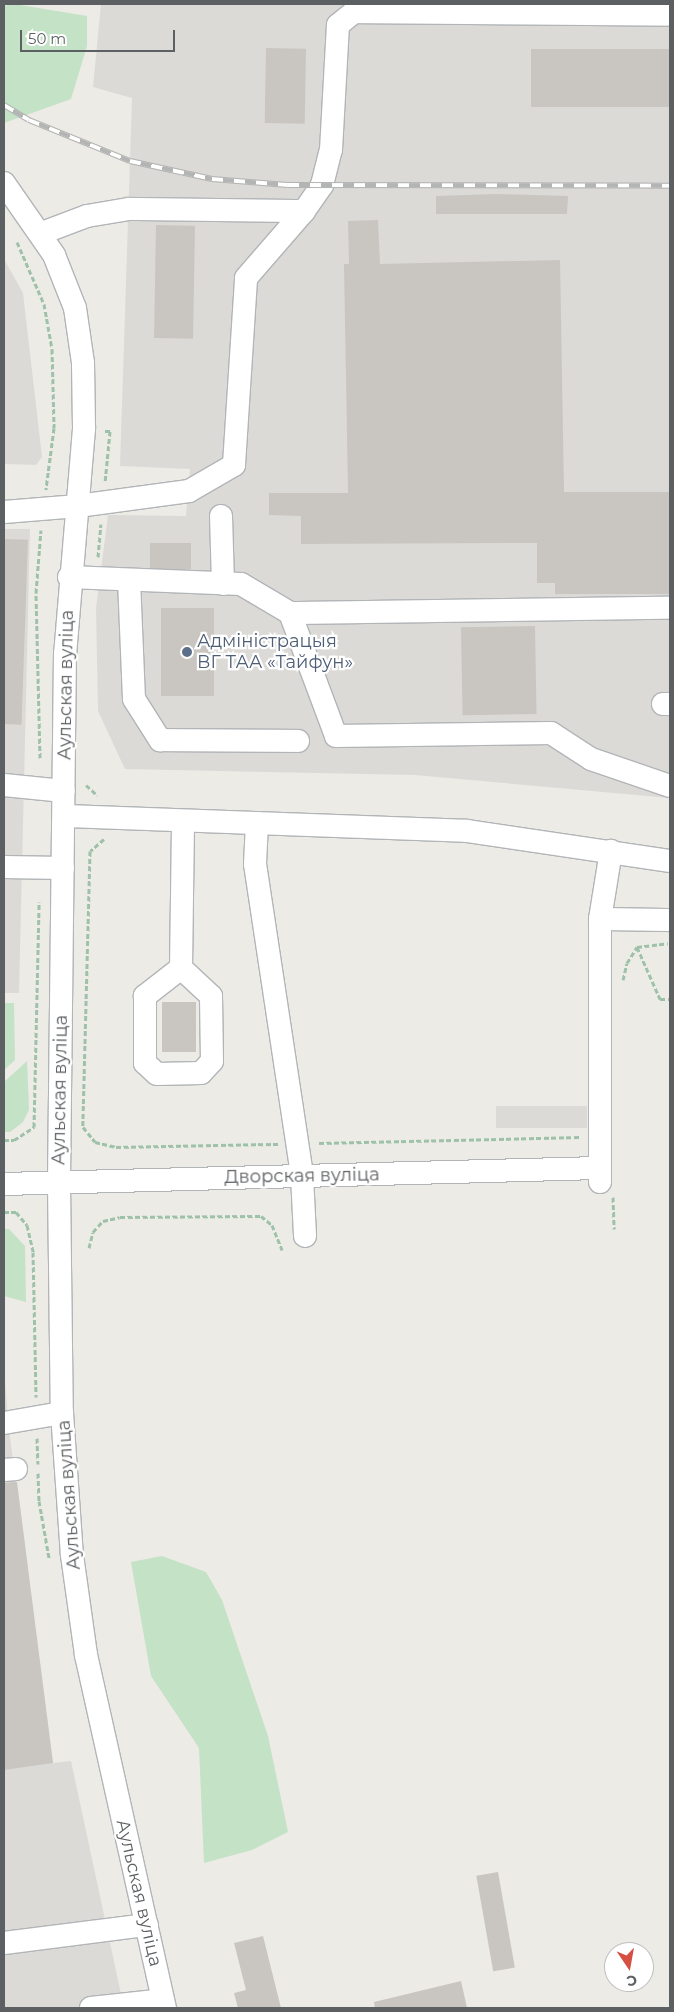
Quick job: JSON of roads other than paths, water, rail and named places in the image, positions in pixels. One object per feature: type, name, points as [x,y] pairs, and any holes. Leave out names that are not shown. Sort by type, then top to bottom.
[{"type":"street","points":[[4,512],[78,506],[189,491],[234,465],[246,278],[304,211],[322,185],[331,150],[338,26],[354,12],[670,15]]},
{"type":"street","name":"Аульская вуліца","points":[[4,183],[42,233],[54,255],[75,308],[83,363],[84,429],[78,506],[69,577],[64,791],[59,1183],[62,1413],[72,1555],[86,1655],[164,2004]]},
{"type":"street","points":[[42,233],[87,216],[129,209],[304,211]]},
{"type":"street","points":[[221,516],[223,584]]},
{"type":"street","points":[[69,577],[241,584],[290,613],[670,608]]},
{"type":"street","points":[[130,580],[134,700],[160,740],[298,741]]},
{"type":"street","points":[[290,613],[336,736],[550,733],[591,759],[670,786]]},
{"type":"street","points":[[4,785],[64,791]]},
{"type":"street","points":[[64,816],[183,822],[468,831],[670,861]]},
{"type":"street","points":[[181,968],[145,996],[145,1064],[157,1074],[201,1073],[212,1061],[211,996],[181,968],[183,822]]},
{"type":"street","points":[[257,823],[255,864],[298,1144],[302,1176],[305,1236]]},
{"type":"street","points":[[611,851],[600,919],[670,920]]},
{"type":"street","points":[[4,868],[63,868]]},
{"type":"street","name":"Дворская вуліца","points":[[4,1184],[302,1176],[604,1181],[599,1136],[600,919]]},
{"type":"street","points":[[4,1423],[62,1413]]},
{"type":"street","points":[[4,1942],[147,1925]]},
{"type":"street","points":[[91,2008],[164,2004]]},
{"type":"railway","points":[[4,105],[29,120],[130,161],[212,179],[288,185],[670,186]]},
{"type":"place","name":"Адміністрацыя ВГ ТАА «Тайфун»","points":[[187,652]]}]
